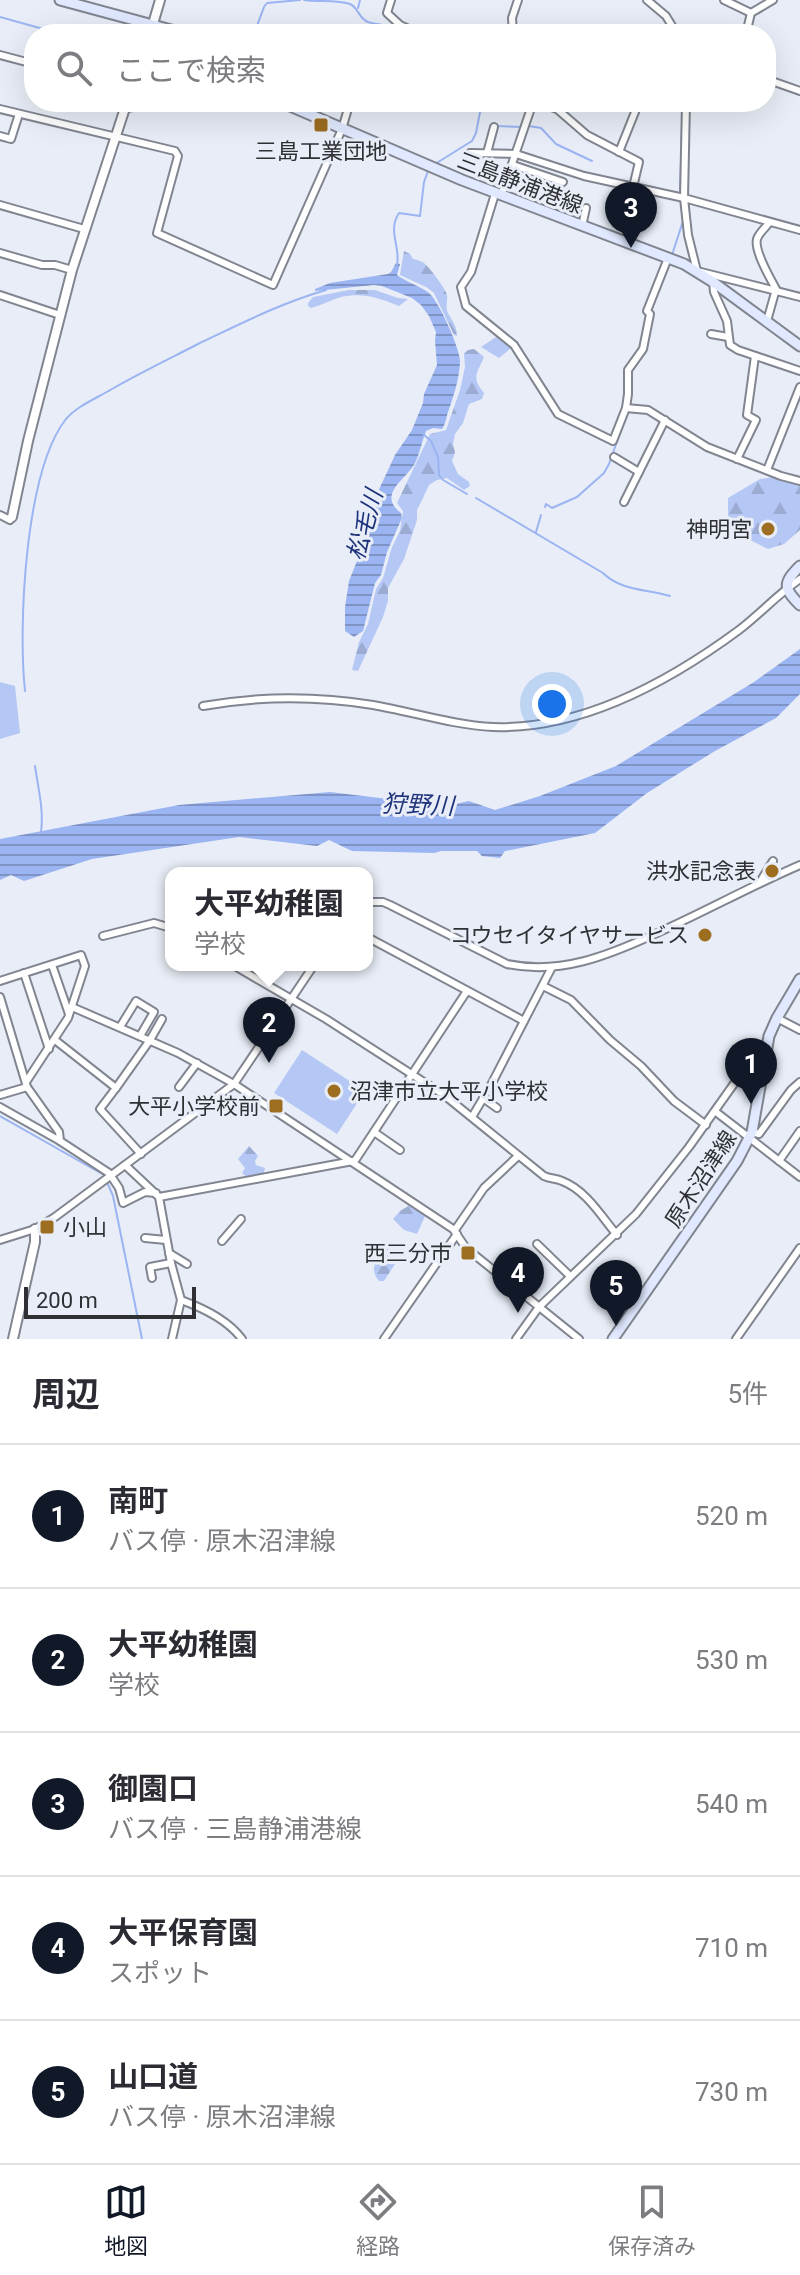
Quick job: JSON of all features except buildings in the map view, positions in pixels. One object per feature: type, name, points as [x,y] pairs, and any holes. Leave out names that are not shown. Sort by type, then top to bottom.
[{"type":"main road","points":[[60,0],[135,24]]},
{"type":"main road","name":"三島静浦港線","points":[[304,112],[498,195],[697,271],[798,344]]},
{"type":"main road","points":[[800,566],[790,575],[788,591],[800,605]]},
{"type":"main road","name":"原木沼津線","points":[[613,1339],[737,1161],[751,1135],[769,1036],[799,984]]},
{"type":"street","points":[[153,24],[160,0]]},
{"type":"street","points":[[391,0],[387,13],[399,24]]},
{"type":"street","points":[[512,24],[518,0]]},
{"type":"street","points":[[647,0],[671,24]]},
{"type":"street","points":[[724,0],[751,13]]},
{"type":"street","points":[[748,24],[751,13],[773,0]]},
{"type":"street","points":[[0,55],[24,62]]},
{"type":"street","points":[[776,83],[800,91]]},
{"type":"street","points":[[0,109],[175,151],[178,156],[157,233],[273,285],[347,112]]},
{"type":"street","points":[[0,515],[10,520],[12,517],[72,270],[124,112]]},
{"type":"street","points":[[530,112],[513,165],[498,195],[471,272],[461,287],[466,306],[514,345],[561,416],[613,441],[626,408],[628,370],[643,349],[650,314],[647,311],[668,258]]},
{"type":"street","points":[[560,112],[580,130],[639,163],[633,187]]},
{"type":"street","points":[[619,152],[635,112]]},
{"type":"street","points":[[686,112],[684,198],[688,235],[697,271],[800,297]]},
{"type":"street","points":[[0,136],[11,139],[19,114]]},
{"type":"street","points":[[487,153],[494,127]]},
{"type":"street","points":[[470,153],[516,154],[584,176],[684,198],[800,230]]},
{"type":"street","points":[[513,165],[563,182]]},
{"type":"street","points":[[0,205],[84,229]]},
{"type":"street","points":[[582,226],[586,208]]},
{"type":"street","points":[[767,321],[776,290],[756,244],[769,223]]},
{"type":"street","points":[[0,253],[72,270]]},
{"type":"street","points":[[713,282],[714,292],[727,321],[728,342],[734,348],[800,371]]},
{"type":"street","points":[[739,300],[744,282]]},
{"type":"street","points":[[0,295],[60,315]]},
{"type":"street","points":[[798,344],[800,331]]},
{"type":"street","points":[[711,334],[728,337]]},
{"type":"street","points":[[737,459],[756,420],[747,415],[755,356]]},
{"type":"street","points":[[767,470],[800,387]]},
{"type":"street","points":[[626,408],[648,410],[707,447],[800,481]]},
{"type":"street","points":[[624,502],[665,420]]},
{"type":"street","points":[[614,457],[639,472]]},
{"type":"street","points":[[203,706],[265,698],[340,700],[495,727],[562,719],[652,685],[735,632],[800,579]]},
{"type":"street","points":[[760,882],[773,861]]},
{"type":"street","points":[[373,902],[390,905],[507,964],[552,967],[578,964],[611,954],[800,865]]},
{"type":"street","points":[[103,936],[154,923],[165,926]]},
{"type":"street","points":[[373,940],[524,1021]]},
{"type":"street","points":[[0,981],[81,955],[85,966],[69,1015],[55,1040],[26,1084],[0,1095]]},
{"type":"street","points":[[52,965],[69,1015]]},
{"type":"street","points":[[472,1117],[552,967]]},
{"type":"street","points":[[244,971],[413,1074],[544,1176],[560,1179],[579,1191],[617,1235]]},
{"type":"street","points":[[0,1240],[35,1229],[55,1217],[234,1084],[310,971]]},
{"type":"street","points":[[24,973],[49,1049]]},
{"type":"street","points":[[543,986],[571,1000],[674,1101],[706,1125]]},
{"type":"street","points":[[0,1107],[60,1141],[108,1178],[119,1188],[123,1203],[145,1192],[158,1195],[354,1161],[467,991]]},
{"type":"street","points":[[0,997],[26,1084],[59,1132],[60,1141]]},
{"type":"street","points":[[120,1027],[136,1001],[154,1012],[140,1036]]},
{"type":"street","points":[[72,1007],[197,1063],[354,1161],[456,1232],[466,1248],[579,1339]]},
{"type":"street","points":[[777,1018],[800,1030]]},
{"type":"street","points":[[141,1154],[100,1109],[162,1019]]},
{"type":"street","points":[[55,1040],[116,1088]]},
{"type":"street","points":[[516,1339],[539,1307],[636,1214],[716,1112],[753,1057],[759,1052],[765,1053]]},
{"type":"street","points":[[179,1087],[197,1063]]},
{"type":"street","points":[[751,1135],[759,1134],[800,1082]]},
{"type":"street","points":[[483,1098],[497,1108]]},
{"type":"street","points":[[716,1112],[751,1135],[800,1177]]},
{"type":"street","points":[[779,1161],[800,1131]]},
{"type":"street","points":[[374,1132],[400,1150]]},
{"type":"street","points":[[384,1339],[484,1188],[518,1156]]},
{"type":"street","points":[[125,1165],[158,1195],[181,1300],[173,1339]]},
{"type":"street","points":[[222,1241],[241,1219]]},
{"type":"street","points":[[13,1339],[35,1242],[35,1229]]},
{"type":"street","points":[[145,1238],[166,1240]]},
{"type":"street","points":[[537,1244],[570,1276]]},
{"type":"street","points":[[736,1339],[800,1248]]},
{"type":"street","points":[[169,1253],[187,1264]]},
{"type":"street","points":[[152,1278],[150,1267],[171,1263]]},
{"type":"street","points":[[181,1300],[210,1312],[236,1330],[242,1339]]},
{"type":"green space","points":[[404,251],[424,263],[444,288],[447,311],[457,336],[434,293],[400,275]]},
{"type":"green space","points":[[349,290],[375,290],[408,299],[399,306],[356,295],[311,308],[308,306],[313,297]]},
{"type":"green space","points":[[499,335],[510,344],[510,349],[499,358],[481,347]]},
{"type":"green space","points":[[474,349],[484,357],[476,379],[484,393],[482,399],[469,404],[463,423],[455,434],[452,461],[458,474],[470,486],[464,490],[447,478],[429,485],[417,510],[417,520],[404,559],[388,588],[383,617],[358,671],[352,670],[376,589],[400,531],[403,511],[397,503],[430,434],[446,430],[460,390],[465,367],[464,353]]},
{"type":"green space","points":[[781,476],[800,483],[800,530],[784,544],[768,549],[742,536],[738,526],[728,519],[728,498],[760,479]]},
{"type":"green space","points":[[0,682],[15,686],[20,733],[0,739]]},
{"type":"green space","points":[[302,1050],[365,1091],[337,1134],[274,1093]]},
{"type":"green space","points":[[249,1146],[258,1156],[256,1165],[265,1168],[263,1176],[249,1178],[242,1173],[245,1168],[238,1159]]},
{"type":"green space","points":[[410,1205],[425,1216],[417,1234],[404,1230],[393,1219]]},
{"type":"green space","points":[[390,1245],[401,1255],[384,1281],[379,1281],[374,1266]]},
{"type":"water","points":[[396,263],[400,264],[397,275],[429,293],[438,306],[457,348],[459,369],[442,429],[426,431],[415,463],[392,493],[394,506],[402,518],[381,575],[375,583],[363,631],[354,637],[345,631],[345,607],[349,581],[357,561],[357,547],[370,522],[375,498],[395,455],[412,430],[437,365],[436,332],[421,305],[382,286],[315,289],[330,283],[388,274]]},
{"type":"water","name":"狩野川","points":[[800,649],[800,694],[776,718],[647,793],[595,833],[505,851],[500,858],[482,856],[477,851],[352,851],[329,840],[317,846],[239,837],[92,859],[24,881],[11,875],[0,880],[0,839],[179,805],[330,792],[446,806],[469,801],[495,810],[616,766],[754,682]]},
{"type":"waterway","points":[[258,24],[267,3],[300,0]]},
{"type":"waterway","points":[[304,0],[350,4],[365,20],[377,24]]},
{"type":"waterway","points":[[358,8],[360,0]]},
{"type":"waterway","points":[[0,17],[25,24]]},
{"type":"waterway","points":[[662,17],[667,24]]},
{"type":"waterway","points":[[435,164],[472,141],[480,112]]},
{"type":"waterway","points":[[497,126],[522,127]]},
{"type":"waterway","points":[[529,126],[541,128],[556,144],[592,161]]},
{"type":"waterway","points":[[672,255],[683,221],[680,189],[682,131]]},
{"type":"waterway","points":[[397,265],[394,226],[399,213],[420,216],[428,171]]},
{"type":"waterway","points":[[652,307],[666,272]]},
{"type":"waterway","points":[[25,691],[24,590],[33,511],[52,443],[66,419],[88,402],[198,344],[277,308],[326,290]]},
{"type":"waterway","points":[[545,507],[546,504],[552,508],[577,497],[604,473],[626,416]]},
{"type":"waterway","points":[[423,434],[431,441],[438,457],[439,475],[467,494]]},
{"type":"waterway","points":[[476,498],[610,579],[635,589],[670,596]]},
{"type":"waterway","points":[[536,532],[541,515]]},
{"type":"waterway","points":[[35,766],[41,832]]},
{"type":"waterway","points":[[0,1116],[104,1175],[113,1196],[142,1339]]},
{"type":"place","name":"三島工業団地","points":[[321,125]]},
{"type":"place","name":"御園口","points":[[631,248]]},
{"type":"place","name":"神明宮","points":[[768,529]]},
{"type":"place","name":"洪水記念表","points":[[772,871]]},
{"type":"place","name":"コウセイタイヤサービス","points":[[705,935]]},
{"type":"place","name":"大平幼稚園","points":[[269,1063]]},
{"type":"place","name":"沼津市立大平小学校","points":[[334,1091]]},
{"type":"place","name":"南町","points":[[751,1104]]},
{"type":"place","name":"大平小学校前","points":[[276,1106]]},
{"type":"place","name":"小山","points":[[47,1227]]},
{"type":"place","name":"西三分市","points":[[468,1253]]},
{"type":"place","name":"大平保育園","points":[[518,1313]]},
{"type":"place","name":"山口道","points":[[616,1326]]},
{"type":"water label","name":"松毛川","points":[[365,525]]}]
